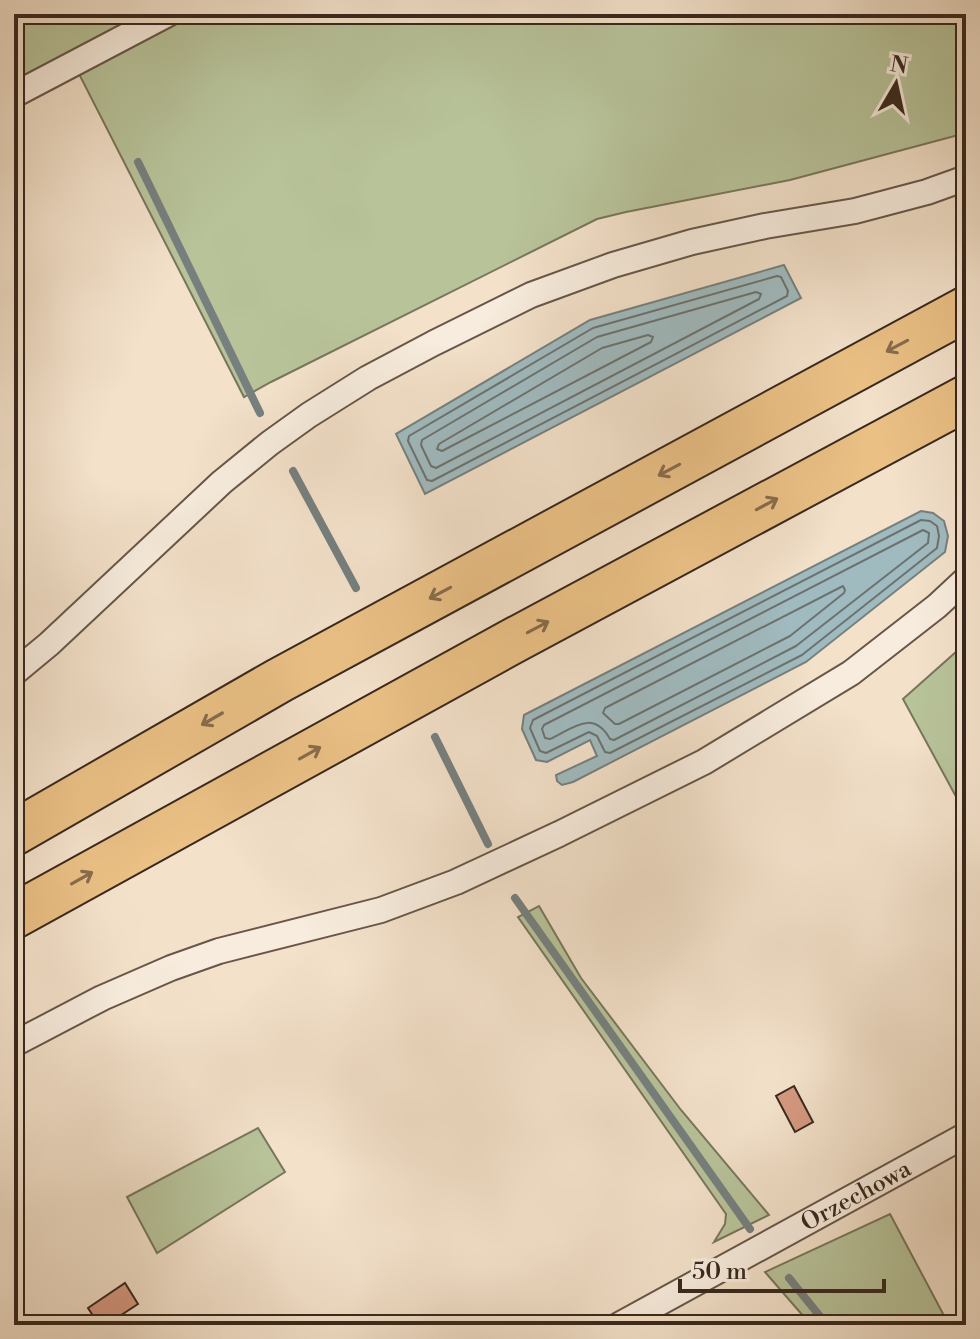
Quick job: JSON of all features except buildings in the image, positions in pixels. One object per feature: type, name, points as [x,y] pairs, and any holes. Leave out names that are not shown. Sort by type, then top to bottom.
[{"type":"highway","points":[[14,833],[280,680],[966,309]]},
{"type":"highway","points":[[14,916],[511,642],[966,398]]},
{"type":"street","points":[[14,95],[168,14]]},
{"type":"street","points":[[14,673],[246,463],[309,415],[421,350],[531,295],[613,265],[692,242],[855,211],[966,178]]},
{"type":"street","points":[[14,1044],[102,998],[171,968],[243,944],[381,910],[456,882],[559,834],[704,762],[851,673],[937,606],[966,579]]},
{"type":"street","name":"Orzechowa","points":[[619,1325],[966,1135]]},
{"type":"green space","points":[[14,14],[149,14],[14,81]]},
{"type":"green space","points":[[191,14],[966,14],[966,133],[790,180],[597,219],[244,397],[79,74]]},
{"type":"green space","points":[[966,643],[966,815],[903,699]]},
{"type":"green space","points":[[539,906],[581,978],[681,1110],[769,1215],[714,1242],[725,1224],[726,1214],[518,917]]},
{"type":"green space","points":[[258,1128],[285,1172],[157,1253],[127,1197]]},
{"type":"green space","points":[[890,1214],[949,1325],[811,1325],[765,1272]]},
{"type":"water","points":[[784,265],[801,298],[425,494],[396,434],[590,320]]},
{"type":"water","points":[[921,511],[933,513],[944,521],[948,536],[945,552],[806,662],[573,782],[562,785],[556,775],[597,756],[590,740],[547,762],[536,760],[522,729],[524,715]]},
{"type":"waterway","points":[[138,162],[260,413]]},
{"type":"waterway","points":[[293,471],[356,588]]},
{"type":"waterway","points":[[435,737],[488,844]]},
{"type":"waterway","points":[[515,898],[750,1229]]},
{"type":"waterway","points":[[789,1278],[827,1325]]}]
